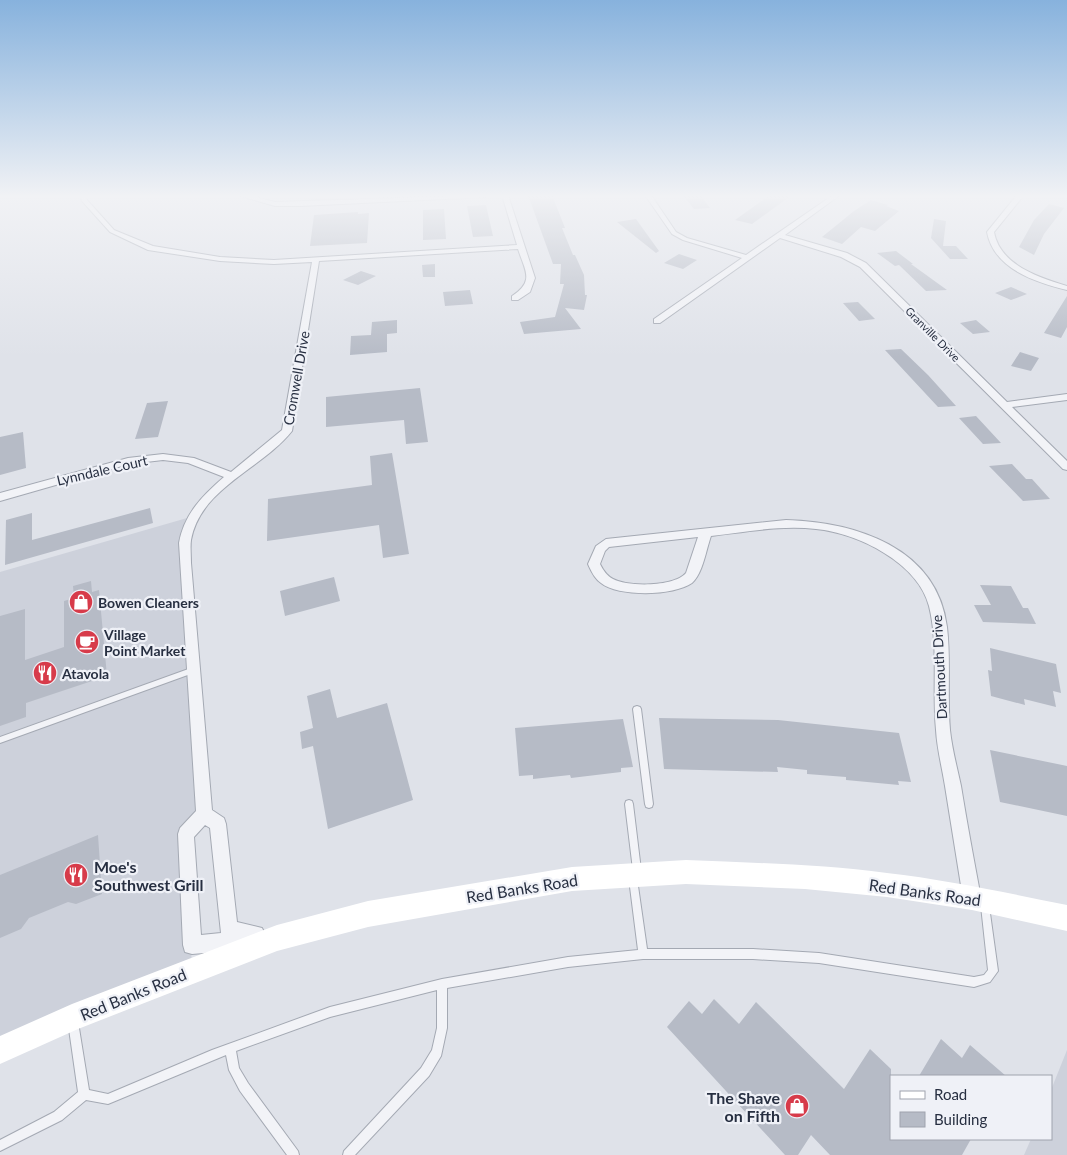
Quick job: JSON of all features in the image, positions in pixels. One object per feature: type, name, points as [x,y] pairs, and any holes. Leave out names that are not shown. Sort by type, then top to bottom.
[{"type":"street","points":[[157,249],[220,259],[274,262],[489,249]]},
{"type":"street","points":[[515,298],[527,290],[531,278],[522,249]]},
{"type":"street","points":[[718,249],[748,258]]},
{"type":"street","points":[[657,321],[760,249]]},
{"type":"street","name":"Granville Drive","points":[[824,249],[844,255],[863,265],[1067,467]]},
{"type":"street","points":[[995,249],[998,254],[1012,266],[1043,281],[1067,288]]},
{"type":"street","name":"Cromwell Drive","points":[[204,814],[184,563],[185,538],[194,516],[206,498],[274,445],[287,431],[316,259]]},
{"type":"street","points":[[1003,404],[1067,397]]},
{"type":"street","name":"Lynndale Court","points":[[0,497],[128,461],[163,457],[190,460],[232,476]]},
{"type":"street","name":"Dartmouth Drive","points":[[706,532],[690,578],[680,584],[625,588],[608,582],[599,574],[594,564],[600,549],[606,543],[706,532],[786,524],[817,525],[846,531],[891,551],[911,566],[927,584],[935,604],[940,627],[943,730],[978,899]]},
{"type":"street","points":[[204,814],[218,824],[229,930],[277,938],[192,945],[186,834],[204,814]]},
{"type":"street","name":"Red Banks Road","points":[[0,1050],[72,1018],[277,938],[378,912],[572,879],[686,872],[805,876],[887,885],[978,899],[1067,918]]},
{"type":"lane","points":[[0,740],[194,670]]},
{"type":"lane","points":[[637,709],[649,804]]},
{"type":"lane","points":[[629,804],[643,954]]},
{"type":"lane","points":[[84,1094],[108,1099],[230,1048],[330,1012],[442,984],[568,962],[643,954],[753,954],[818,958],[974,982],[987,979],[993,971],[978,899]]},
{"type":"lane","points":[[348,1155],[425,1072],[437,1052],[442,1028],[442,984]]},
{"type":"lane","points":[[72,1018],[84,1094]]},
{"type":"lane","points":[[230,1048],[234,1070],[244,1087],[294,1155]]},
{"type":"lane","points":[[0,1146],[58,1116],[84,1094]]},
{"type":"shaded area","points":[[194,516],[185,538],[204,814],[186,834],[192,970],[0,1050],[0,572]]},
{"type":"shaded area","points":[[1067,1050],[1067,1155],[1024,1155],[1031,1140],[1052,1140],[1052,1088]]},
{"type":"building","points":[[548,249],[571,249],[584,275],[585,295],[587,295],[584,310],[565,308],[581,329],[524,334],[520,322],[555,317],[564,284],[560,284],[561,264],[553,264]]},
{"type":"building","points":[[651,249],[657,249],[659,251],[656,253]]},
{"type":"building","points":[[941,249],[959,249],[968,259],[950,259]]},
{"type":"building","points":[[1023,249],[1037,249],[1034,255]]},
{"type":"building","points":[[896,251],[947,290],[926,291],[899,265],[895,266],[877,253]]},
{"type":"building","points":[[679,254],[697,260],[683,269],[664,263]]},
{"type":"building","points":[[435,264],[435,277],[423,277],[422,265]]},
{"type":"building","points":[[361,271],[376,276],[358,285],[343,280]]},
{"type":"building","points":[[1011,287],[1027,294],[1011,300],[995,293]]},
{"type":"building","points":[[470,290],[473,304],[445,306],[443,292]]},
{"type":"building","points":[[1067,296],[1067,327],[1061,338],[1044,333]]},
{"type":"building","points":[[858,302],[875,319],[859,321],[843,303]]},
{"type":"building","points":[[397,320],[397,333],[387,334],[387,352],[350,355],[351,336],[371,335],[372,322]]},
{"type":"building","points":[[976,320],[990,332],[973,334],[960,323]]},
{"type":"building","points":[[901,349],[956,406],[938,407],[885,350]]},
{"type":"building","points":[[1020,352],[1039,358],[1031,371],[1011,366]]},
{"type":"building","points":[[420,388],[428,442],[406,444],[404,420],[326,427],[326,397]]},
{"type":"building","points":[[168,401],[158,437],[135,439],[147,403]]},
{"type":"building","points":[[976,416],[1001,443],[983,444],[959,418]]},
{"type":"building","points":[[23,432],[26,468],[0,475],[0,437]]},
{"type":"building","points":[[392,453],[409,554],[383,558],[379,525],[267,541],[268,499],[372,485],[370,456]]},
{"type":"building","points":[[1012,464],[1026,479],[1032,479],[1050,499],[1023,501],[989,466]]},
{"type":"building","points":[[150,508],[153,523],[5,565],[6,520],[32,513],[32,540]]},
{"type":"building","points":[[334,577],[340,601],[285,616],[280,591]]},
{"type":"building","points":[[91,581],[92,592],[99,590],[107,676],[26,703],[26,717],[0,726],[0,616],[25,609],[25,660],[64,647],[64,601],[74,598],[73,586]]},
{"type":"building","points":[[980,585],[1011,586],[1023,608],[1028,608],[1036,624],[983,622],[974,605],[991,605]]},
{"type":"building","points":[[990,648],[1056,664],[1061,693],[1053,691],[1056,707],[1024,699],[1025,705],[991,696],[988,670],[992,671]]},
{"type":"building","points":[[330,689],[337,718],[387,703],[413,800],[328,829],[313,746],[302,749],[300,732],[313,728],[307,696]]},
{"type":"building","points":[[659,718],[778,720],[899,733],[911,782],[898,781],[899,785],[846,780],[846,777],[807,774],[807,770],[777,767],[778,772],[664,769]]},
{"type":"building","points":[[623,719],[633,767],[621,768],[621,772],[571,778],[570,775],[533,779],[533,775],[519,776],[515,728]]},
{"type":"building","points":[[990,750],[1067,766],[1067,816],[1000,802]]},
{"type":"building","points":[[98,835],[102,894],[76,904],[68,902],[29,918],[21,929],[0,938],[0,875]]},
{"type":"building","points":[[714,999],[739,1024],[756,1002],[844,1089],[870,1049],[891,1069],[890,1140],[970,1140],[962,1155],[830,1155],[811,1135],[798,1155],[785,1155],[667,1027],[689,1001],[702,1014]]},
{"type":"building","points":[[941,1039],[962,1058],[970,1045],[1005,1075],[920,1075]]},
{"type":"place","name":"Bowen Cleaners","points":[[81,602]]},
{"type":"place","name":"Village Point Market","points":[[87,642]]},
{"type":"place","name":"Atavola","points":[[45,673]]},
{"type":"place","name":"Moe's Southwest Grill","points":[[76,875]]},
{"type":"place","name":"The Shave on Fifth","points":[[797,1106]]}]
